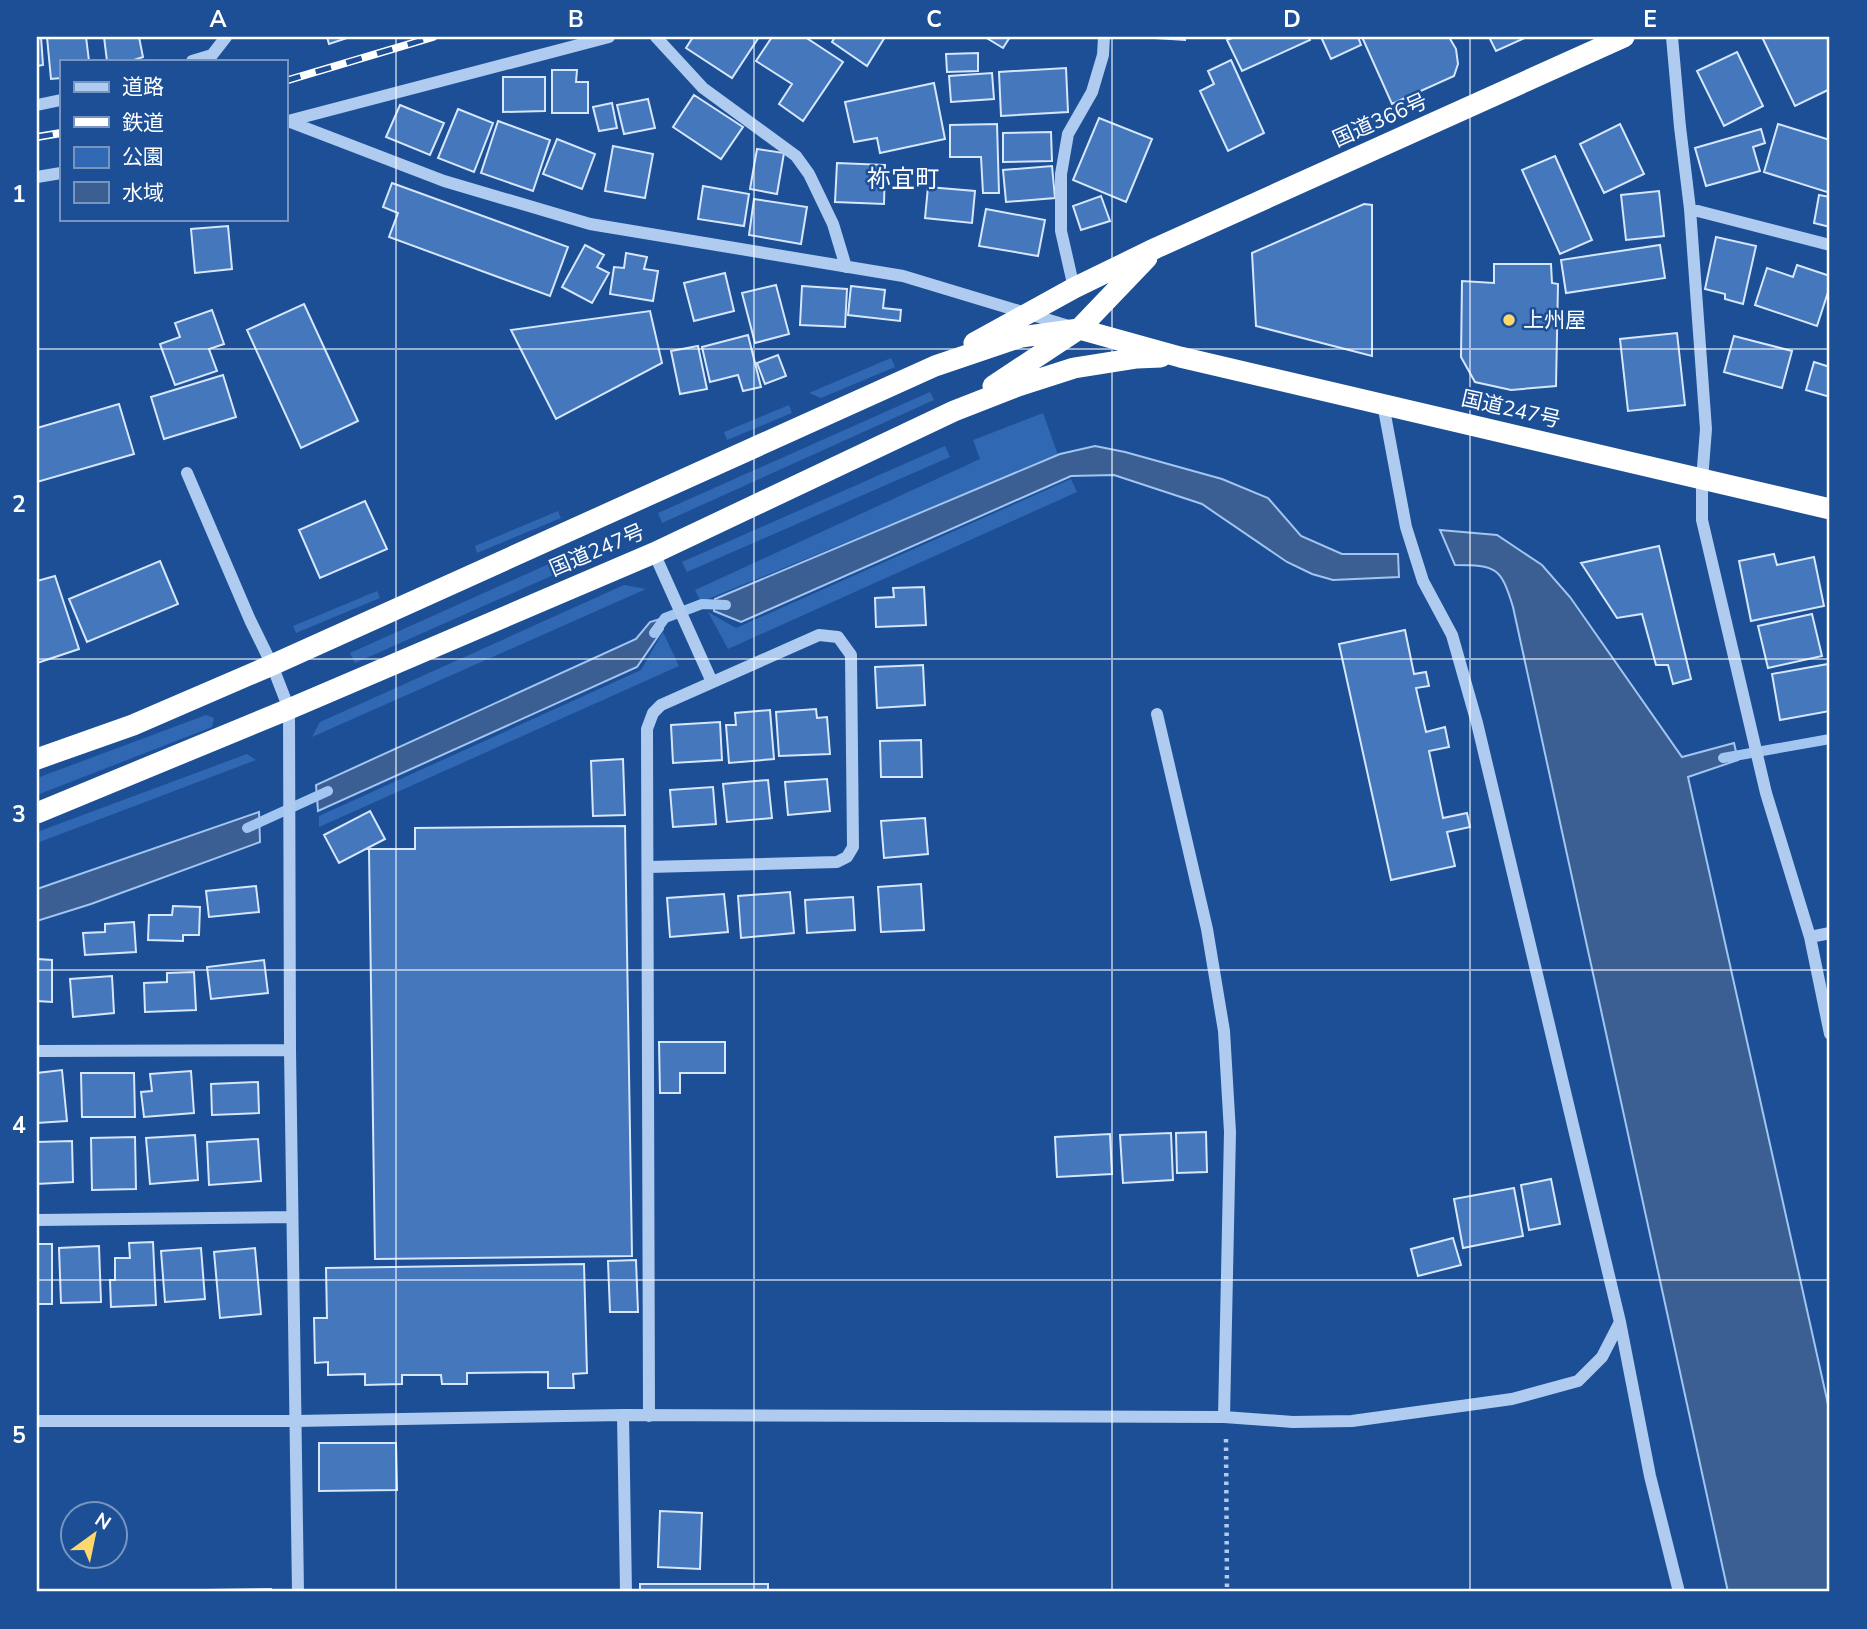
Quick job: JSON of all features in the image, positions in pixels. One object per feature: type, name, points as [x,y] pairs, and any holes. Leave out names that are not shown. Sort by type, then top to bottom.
[{"type":"highway","name":"国道366号","points":[[935,366],[1029,312],[1156,248],[1624,37]]},
{"type":"highway","name":"国道366号","points":[[954,411],[1079,329],[1156,248]]},
{"type":"highway","name":"国道247号","points":[[37,759],[133,725],[272,665],[935,366],[1021,337],[1079,329],[1180,357],[1830,509]]},
{"type":"highway","name":"国道247号","points":[[37,813],[654,553],[954,411],[1074,368],[1137,358],[1180,357]]},
{"type":"street","points":[[215,58],[226,37]]},
{"type":"street","points":[[287,121],[609,37]]},
{"type":"street","points":[[656,37],[703,88],[796,156],[809,174],[833,224],[846,267]]},
{"type":"street","points":[[1074,288],[1061,231],[1060,174],[1068,134],[1092,92],[1103,55],[1104,37]]},
{"type":"street","points":[[1672,37],[1690,209],[1706,429],[1702,520],[1766,793],[1810,937],[1830,1034]]},
{"type":"street","points":[[37,105],[60,100]]},
{"type":"street","points":[[287,121],[444,181],[590,224],[903,276],[1079,329]]},
{"type":"street","points":[[37,177],[60,173]]},
{"type":"street","points":[[1690,209],[1830,245]]},
{"type":"street","points":[[1383,404],[1406,527],[1423,581],[1452,635],[1477,723],[1620,1322],[1650,1476],[1679,1592]]},
{"type":"street","points":[[187,473],[289,709],[290,1050],[298,1592]]},
{"type":"street","points":[[654,553],[712,682]]},
{"type":"street","points":[[649,867],[837,862],[847,857],[853,847],[851,655],[838,637],[819,635],[661,705],[653,713],[647,729],[649,1416]]},
{"type":"street","points":[[1157,714],[1207,929],[1224,1031],[1230,1132],[1224,1416]]},
{"type":"street","points":[[1810,937],[1830,933]]},
{"type":"street","points":[[37,1051],[290,1050]]},
{"type":"street","points":[[37,1220],[292,1217]]},
{"type":"street","points":[[37,1421],[296,1421],[622,1415],[1224,1416],[1293,1422],[1352,1421],[1512,1399],[1578,1381],[1602,1357],[1620,1322]]},
{"type":"street","points":[[622,1415],[626,1592]]},
{"type":"path","points":[[1224,1416],[1227,1448],[1227,1592]]},
{"type":"green space","points":[[891,358],[895,367],[821,398],[809,393]]},
{"type":"green space","points":[[930,392],[934,400],[662,523],[658,513]]},
{"type":"green space","points":[[789,405],[792,413],[727,440],[724,432]]},
{"type":"green space","points":[[1043,413],[1058,455],[701,602],[695,590],[980,459],[973,440]]},
{"type":"green space","points":[[945,446],[950,457],[687,572],[682,562]]},
{"type":"green space","points":[[1071,479],[1077,492],[728,649],[708,612],[736,628]]},
{"type":"green space","points":[[558,511],[561,518],[477,553],[475,546]]},
{"type":"green space","points":[[571,554],[576,565],[355,663],[350,653]]},
{"type":"green space","points":[[624,585],[646,589],[312,737],[320,722]]},
{"type":"green space","points":[[377,591],[380,598],[296,633],[293,626]]},
{"type":"green space","points":[[663,632],[679,666],[319,827],[319,816],[641,670]]},
{"type":"green space","points":[[206,715],[214,718],[212,727],[37,795],[37,778]]},
{"type":"green space","points":[[247,754],[256,760],[37,843],[37,832]]},
{"type":"water","points":[[1095,446],[1222,479],[1268,498],[1301,536],[1342,554],[1398,554],[1399,577],[1333,580],[1312,574],[1287,562],[1202,504],[1114,475],[1071,476],[741,622],[714,611],[715,599],[1060,454]]},
{"type":"water","points":[[1440,530],[1497,535],[1542,565],[1570,597],[1682,757],[1734,743],[1738,760],[1688,777],[1830,1413],[1830,1592],[1728,1592],[1513,607],[1505,584],[1495,571],[1480,566],[1455,565]]},
{"type":"water","points":[[660,619],[663,629],[637,667],[318,811],[316,785],[636,639],[650,622]]},
{"type":"water","points":[[259,812],[260,842],[37,921],[37,889]]},
{"type":"building","points":[[37,37],[41,37],[43,65],[37,66]]},
{"type":"building","points":[[47,37],[86,37],[89,60],[60,60],[60,78],[51,79]]},
{"type":"building","points":[[104,37],[139,37],[143,57],[134,60],[107,60]]},
{"type":"building","points":[[327,37],[350,37],[329,44]]},
{"type":"building","points":[[693,37],[759,37],[732,78],[686,48]]},
{"type":"building","points":[[772,37],[805,37],[843,62],[803,121],[779,104],[792,84],[756,61]]},
{"type":"building","points":[[835,37],[885,37],[867,66],[832,42]]},
{"type":"building","points":[[985,37],[1010,37],[1003,48]]},
{"type":"building","points":[[1139,37],[1185,37],[1185,40]]},
{"type":"building","points":[[1235,37],[1309,37],[1310,40],[1242,71],[1227,40]]},
{"type":"building","points":[[1321,37],[1358,37],[1361,45],[1331,59]]},
{"type":"building","points":[[1362,37],[1449,37],[1456,49],[1458,64],[1454,76],[1392,104]]},
{"type":"building","points":[[1489,37],[1527,37],[1496,51]]},
{"type":"building","points":[[1762,37],[1830,37],[1830,89],[1795,106]]},
{"type":"building","points":[[1737,52],[1763,106],[1724,126],[1697,71]]},
{"type":"building","points":[[978,53],[978,71],[947,72],[946,54]]},
{"type":"building","points":[[1231,60],[1264,133],[1228,151],[1200,91],[1214,84],[1208,71]]},
{"type":"building","points":[[1066,68],[1068,112],[1001,116],[999,72]]},
{"type":"building","points":[[552,70],[577,70],[576,82],[588,82],[588,113],[552,113]]},
{"type":"building","points":[[992,73],[994,99],[951,102],[949,76]]},
{"type":"building","points":[[503,77],[545,77],[545,111],[503,112]]},
{"type":"building","points":[[934,83],[945,139],[880,153],[877,138],[854,142],[845,102]]},
{"type":"building","points":[[694,95],[743,127],[721,159],[673,127]]},
{"type":"building","points":[[648,99],[655,128],[624,134],[617,105]]},
{"type":"building","points":[[612,103],[617,128],[599,131],[593,107]]},
{"type":"building","points":[[400,105],[444,123],[430,155],[386,137]]},
{"type":"building","points":[[458,109],[493,123],[474,172],[438,158]]},
{"type":"building","points":[[1099,118],[1152,139],[1126,202],[1073,180]]},
{"type":"building","points":[[498,121],[550,140],[533,191],[481,173]]},
{"type":"building","points":[[997,124],[999,193],[983,193],[981,157],[950,157],[950,125]]},
{"type":"building","points":[[1620,124],[1644,174],[1604,193],[1580,144]]},
{"type":"building","points":[[1778,124],[1830,140],[1830,193],[1764,172]]},
{"type":"building","points":[[1761,129],[1765,143],[1753,147],[1760,171],[1706,186],[1695,148]]},
{"type":"building","points":[[1051,132],[1052,161],[1003,162],[1003,133]]},
{"type":"building","points":[[557,139],[595,154],[582,189],[543,174]]},
{"type":"building","points":[[613,146],[653,154],[645,198],[605,191]]},
{"type":"building","points":[[757,149],[784,153],[777,194],[750,189]]},
{"type":"building","points":[[1555,156],[1592,240],[1560,254],[1522,170]]},
{"type":"building","points":[[837,163],[885,165],[884,204],[835,202]]},
{"type":"building","points":[[1052,166],[1055,198],[1006,202],[1003,170]]},
{"type":"building","points":[[392,183],[568,247],[550,296],[389,237],[398,213],[383,207]]},
{"type":"building","points":[[703,186],[749,194],[744,226],[698,219]]},
{"type":"building","points":[[928,187],[975,191],[972,223],[925,218]]},
{"type":"building","points":[[1659,191],[1664,236],[1626,240],[1621,195]]},
{"type":"building","points":[[1819,195],[1830,197],[1830,227],[1814,223]]},
{"type":"building","points":[[1101,196],[1110,221],[1081,230],[1073,206]]},
{"type":"building","points":[[754,199],[807,207],[801,244],[749,235]]},
{"type":"building","points":[[1364,204],[1372,205],[1372,356],[1256,326],[1252,253]]},
{"type":"building","points":[[986,209],[1045,220],[1038,256],[979,246]]},
{"type":"building","points":[[228,226],[232,269],[195,273],[191,229]]},
{"type":"building","points":[[1716,237],[1756,246],[1743,304],[1725,299],[1725,294],[1705,289]]},
{"type":"building","points":[[585,245],[604,255],[597,267],[609,273],[592,303],[562,287]]},
{"type":"building","points":[[1660,245],[1665,278],[1566,293],[1561,260]]},
{"type":"building","points":[[626,253],[647,257],[644,269],[658,271],[653,301],[610,294],[614,267],[624,268]]},
{"type":"building","name":"上州屋","points":[[1494,264],[1551,264],[1552,283],[1558,284],[1556,386],[1511,390],[1475,382],[1461,357],[1462,281],[1494,283]]},
{"type":"building","points":[[1797,265],[1830,276],[1830,286],[1817,326],[1755,305],[1767,268],[1793,277]]},
{"type":"building","points":[[725,273],[734,311],[694,321],[684,283]]},
{"type":"building","points":[[776,285],[789,334],[755,343],[742,293]]},
{"type":"building","points":[[802,286],[847,289],[845,327],[800,325]]},
{"type":"building","points":[[851,286],[885,290],[883,308],[901,310],[900,321],[848,315]]},
{"type":"building","points":[[304,304],[358,421],[301,448],[247,330]]},
{"type":"building","points":[[212,310],[224,344],[209,349],[217,371],[175,385],[160,344],[180,337],[175,323]]},
{"type":"building","points":[[650,311],[662,363],[556,419],[511,330]]},
{"type":"building","points":[[1677,333],[1685,405],[1628,411],[1620,339]]},
{"type":"building","points":[[748,335],[761,387],[743,391],[738,375],[710,382],[702,347]]},
{"type":"building","points":[[1734,336],[1792,351],[1782,388],[1724,372]]},
{"type":"building","points":[[698,346],[707,389],[680,394],[671,351]]},
{"type":"building","points":[[778,355],[786,376],[765,384],[757,363]]},
{"type":"building","points":[[1814,362],[1830,367],[1830,397],[1806,390]]},
{"type":"building","points":[[223,375],[236,417],[164,439],[151,397]]},
{"type":"building","points":[[119,404],[134,454],[37,482],[37,428]]},
{"type":"building","points":[[365,501],[387,549],[320,578],[299,530]]},
{"type":"building","points":[[1659,546],[1691,679],[1673,684],[1668,665],[1656,665],[1642,614],[1617,618],[1581,563]]},
{"type":"building","points":[[1774,554],[1777,565],[1814,557],[1824,606],[1751,621],[1739,561]]},
{"type":"building","points":[[160,561],[178,604],[87,642],[69,599]]},
{"type":"building","points":[[55,576],[79,649],[37,663],[37,581]]},
{"type":"building","points":[[924,587],[926,625],[876,627],[875,598],[894,597],[893,588]]},
{"type":"building","points":[[1812,614],[1822,656],[1768,668],[1758,626]]},
{"type":"building","points":[[1405,630],[1414,674],[1426,672],[1429,686],[1416,688],[1426,732],[1445,727],[1449,747],[1429,751],[1443,818],[1467,813],[1470,827],[1447,832],[1455,866],[1391,880],[1339,644]]},
{"type":"building","points":[[1828,664],[1830,711],[1780,720],[1772,674]]},
{"type":"building","points":[[923,665],[925,705],[877,708],[875,667]]},
{"type":"building","points":[[816,709],[817,718],[827,717],[830,754],[779,756],[776,712]]},
{"type":"building","points":[[770,710],[774,759],[729,763],[726,725],[736,725],[735,713]]},
{"type":"building","points":[[720,722],[722,760],[673,763],[671,725]]},
{"type":"building","points":[[921,740],[922,777],[881,777],[880,741]]},
{"type":"building","points":[[623,759],[625,815],[593,816],[591,761]]},
{"type":"building","points":[[827,779],[830,811],[788,815],[785,782]]},
{"type":"building","points":[[768,780],[772,818],[727,822],[723,784]]},
{"type":"building","points":[[713,787],[716,824],[673,827],[670,790]]},
{"type":"building","points":[[370,811],[385,839],[339,863],[324,835]]},
{"type":"building","points":[[925,818],[928,854],[884,858],[881,821]]},
{"type":"building","points":[[625,826],[632,1256],[375,1259],[369,849],[415,849],[415,828]]},
{"type":"building","points":[[921,884],[924,930],[881,932],[878,887]]},
{"type":"building","points":[[256,886],[259,912],[209,917],[206,891]]},
{"type":"building","points":[[790,892],[794,933],[741,938],[738,896]]},
{"type":"building","points":[[724,894],[728,932],[670,937],[667,898]]},
{"type":"building","points":[[853,897],[855,930],[807,933],[805,900]]},
{"type":"building","points":[[173,906],[200,907],[199,935],[183,935],[183,941],[148,940],[149,915],[172,915]]},
{"type":"building","points":[[134,922],[136,952],[85,955],[83,933],[105,932],[105,924]]},
{"type":"building","points":[[37,959],[52,960],[52,1002],[37,1001]]},
{"type":"building","points":[[264,960],[268,993],[211,999],[207,967]]},
{"type":"building","points":[[194,972],[196,1010],[145,1012],[144,983],[167,982],[167,973]]},
{"type":"building","points":[[112,976],[114,1013],[73,1017],[70,979]]},
{"type":"building","points":[[659,1042],[725,1042],[725,1073],[680,1073],[680,1093],[660,1093]]},
{"type":"building","points":[[62,1070],[67,1121],[37,1123],[37,1073]]},
{"type":"building","points":[[191,1071],[194,1113],[144,1117],[141,1092],[152,1091],[150,1074]]},
{"type":"building","points":[[81,1073],[134,1073],[135,1117],[82,1117]]},
{"type":"building","points":[[258,1082],[259,1113],[212,1115],[211,1084]]},
{"type":"building","points":[[1206,1132],[1207,1172],[1177,1173],[1176,1133]]},
{"type":"building","points":[[1171,1133],[1173,1180],[1123,1183],[1120,1135]]},
{"type":"building","points":[[1110,1134],[1112,1174],[1057,1177],[1055,1137]]},
{"type":"building","points":[[195,1135],[198,1180],[150,1184],[146,1138]]},
{"type":"building","points":[[135,1137],[136,1189],[92,1190],[91,1138]]},
{"type":"building","points":[[258,1139],[261,1181],[209,1185],[207,1142]]},
{"type":"building","points":[[72,1141],[73,1182],[37,1184],[37,1142]]},
{"type":"building","points":[[1551,1179],[1560,1224],[1529,1230],[1521,1185]]},
{"type":"building","points":[[1514,1188],[1523,1236],[1463,1248],[1454,1199]]},
{"type":"building","points":[[1453,1238],[1461,1265],[1418,1276],[1411,1249]]},
{"type":"building","points":[[153,1242],[156,1305],[111,1307],[110,1280],[115,1280],[115,1258],[130,1258],[129,1243]]},
{"type":"building","points":[[37,1244],[52,1244],[52,1304],[37,1304]]},
{"type":"building","points":[[99,1246],[101,1302],[61,1303],[59,1248]]},
{"type":"building","points":[[201,1248],[205,1299],[165,1302],[161,1251]]},
{"type":"building","points":[[255,1248],[261,1314],[220,1318],[214,1252]]},
{"type":"building","points":[[636,1260],[638,1312],[610,1312],[608,1261]]},
{"type":"building","points":[[584,1264],[587,1373],[573,1374],[574,1388],[548,1388],[548,1372],[467,1373],[467,1384],[442,1384],[441,1375],[402,1375],[402,1384],[365,1385],[365,1374],[328,1375],[328,1362],[315,1363],[314,1318],[327,1318],[326,1268]]},
{"type":"building","points":[[319,1443],[396,1443],[397,1490],[319,1491]]},
{"type":"building","points":[[660,1511],[702,1513],[700,1569],[658,1567]]},
{"type":"building","points":[[640,1584],[768,1584],[768,1592],[640,1592]]},
{"type":"building","points":[[271,1589],[272,1592],[208,1592],[208,1590]]},
{"type":"waterway","points":[[654,633],[665,618],[702,604],[726,605]]},
{"type":"waterway","points":[[1723,758],[1830,739]]},
{"type":"waterway","points":[[247,828],[328,791]]},
{"type":"railway","points":[[287,80],[433,37]]},
{"type":"railway","points":[[37,137],[60,133]]},
{"type":"place","name":"上州屋","points":[[1509,320]]},
{"type":"district","name":"祢宜町","points":[[903,179]]}]
